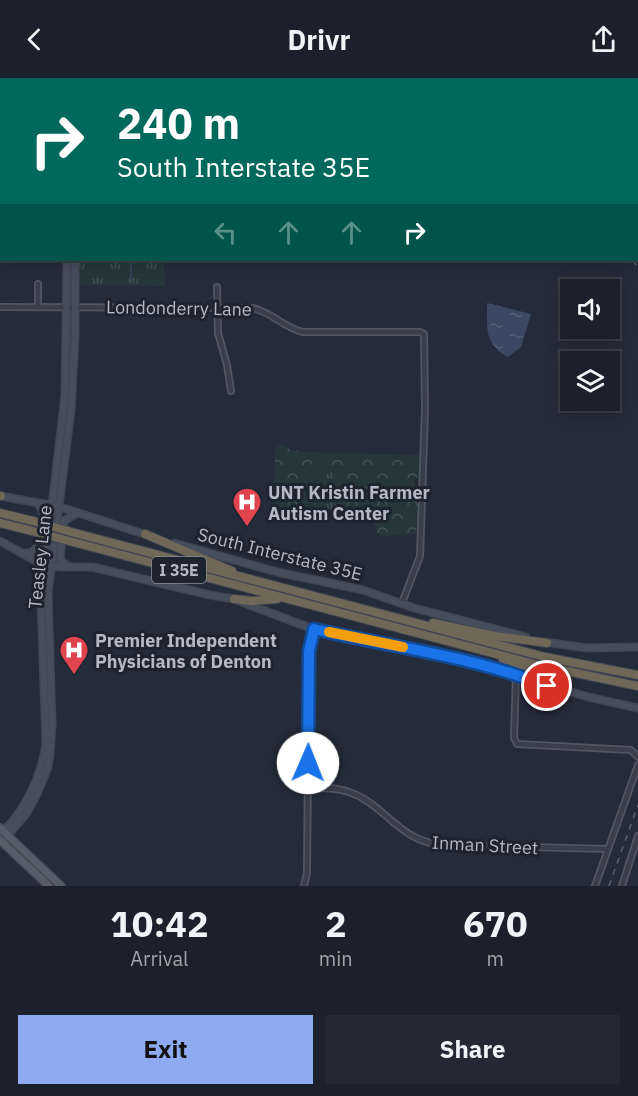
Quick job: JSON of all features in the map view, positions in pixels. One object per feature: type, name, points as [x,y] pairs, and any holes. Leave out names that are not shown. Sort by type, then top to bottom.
[{"type":"highway","name":"I 35E","points":[[0,513],[566,663],[638,675]]},
{"type":"highway","name":"I 35E","points":[[0,523],[563,672],[638,686]]},
{"type":"highway","points":[[145,534],[244,577]]},
{"type":"highway","points":[[234,599],[252,601],[284,598]]},
{"type":"highway","points":[[393,618],[550,643]]},
{"type":"highway","points":[[494,654],[567,690]]},
{"type":"main road","name":"Teasley Lane","points":[[68,261],[71,307]]},
{"type":"main road","name":"Teasley Lane","points":[[1,842],[3,832],[26,814],[37,794],[49,761],[51,725],[45,624],[41,599],[48,565],[69,396],[71,307],[75,261]]},
{"type":"main road","name":"South Interstate 35E","points":[[0,496],[56,506],[262,568],[363,590],[414,608],[550,643],[587,648],[638,647]]},
{"type":"main road","points":[[19,552],[31,553],[38,548],[45,515],[38,503]]},
{"type":"main road","points":[[67,566],[60,557],[64,521],[78,513]]},
{"type":"main road","points":[[0,541],[37,562],[48,565],[95,567],[234,599],[314,629],[413,649],[638,708]]},
{"type":"main road","points":[[3,832],[61,886]]},
{"type":"main road","points":[[1,842],[49,886]]},
{"type":"street","points":[[38,284],[38,307]]},
{"type":"street","points":[[217,287],[218,333],[231,391]]},
{"type":"street","name":"Londonderry Lane","points":[[0,307],[252,308],[261,310],[293,330],[303,332],[422,333],[425,339],[425,396],[420,556],[402,603]]},
{"type":"street","points":[[304,886],[307,873],[309,651],[314,629]]},
{"type":"street","points":[[516,675],[514,738],[517,744],[631,750],[638,757]]},
{"type":"street","points":[[595,886],[638,765]]},
{"type":"street","name":"Inman Street","points":[[308,788],[338,789],[357,795],[409,836],[427,843],[608,849]]},
{"type":"street","points":[[622,886],[638,836]]},
{"type":"green space","points":[[75,261],[164,261],[165,286],[75,285]]},
{"type":"green space","points":[[282,445],[291,450],[321,453],[420,455],[419,476],[414,480],[418,504],[416,534],[382,536],[377,533],[370,510],[345,510],[341,499],[345,494],[334,479],[336,467],[319,465],[314,482],[307,488],[312,509],[276,507],[274,505],[275,453],[277,447]]},
{"type":"green space","points":[[326,464],[336,467],[341,490],[345,494],[341,499],[345,510],[312,509],[307,488],[314,482],[319,465]]},
{"type":"water","points":[[487,303],[531,314],[521,347],[508,357],[495,347],[488,334]]},
{"type":"waterway","points":[[131,261],[131,281]]},
{"type":"railway","points":[[634,261],[638,269]]},
{"type":"railway","points":[[609,886],[638,805]]},
{"type":"slow traffic","points":[[329,632],[403,647]]},
{"type":"place","name":"UNT Kristin Farmer Autism Center","points":[[247,528]]},
{"type":"place","name":"Premier Independent Physicians of Denton","points":[[74,676]]},
{"type":"route","points":[[308,763],[309,651],[314,629],[413,649],[531,679],[547,686]]}]
